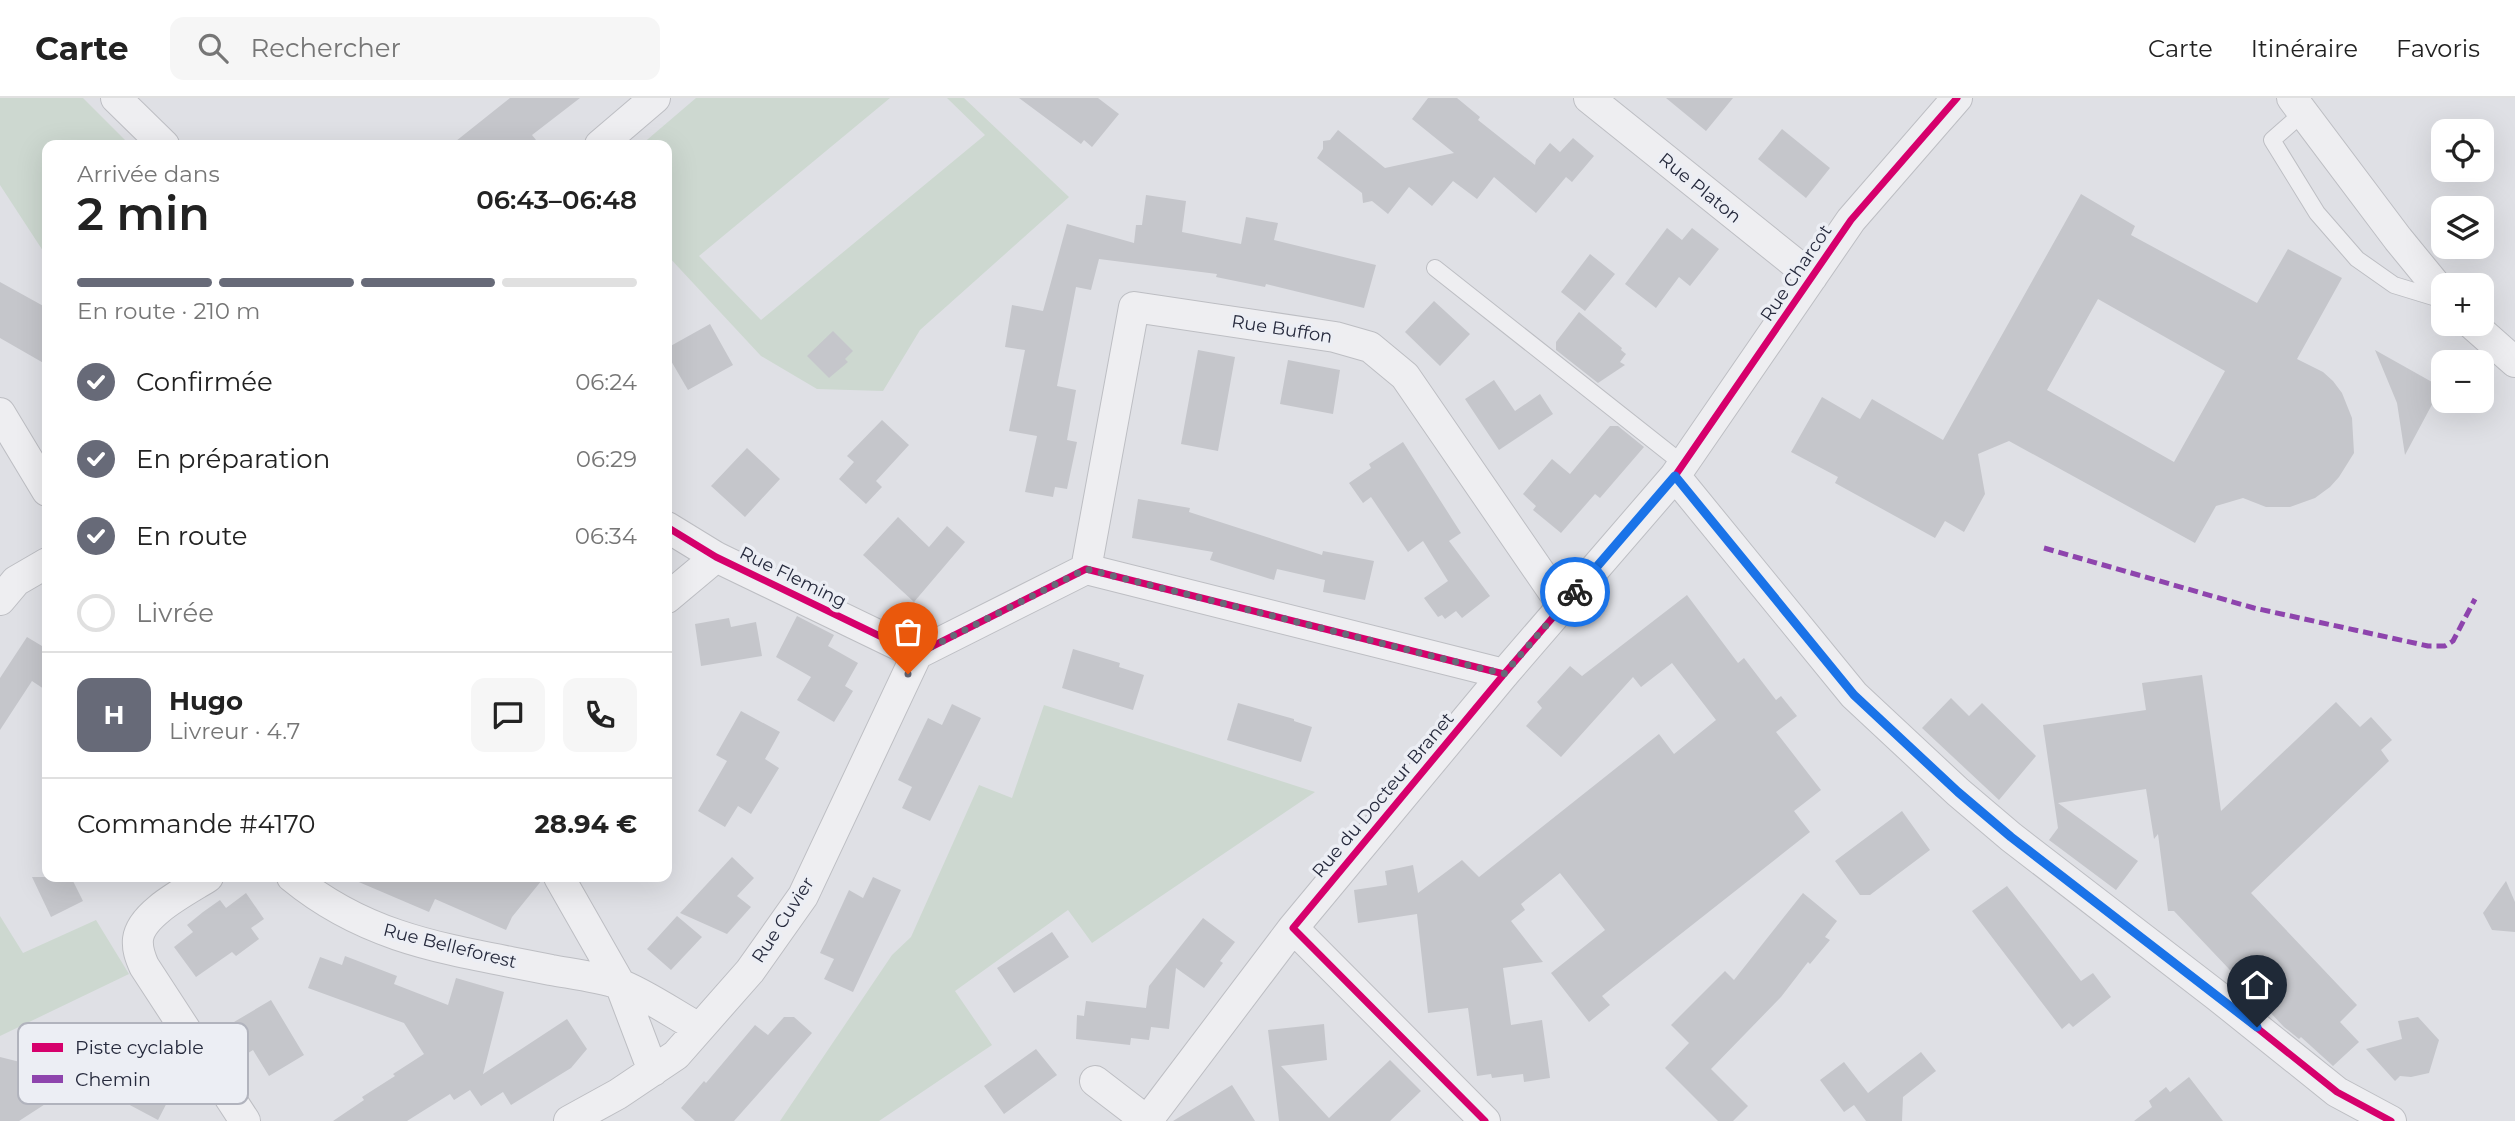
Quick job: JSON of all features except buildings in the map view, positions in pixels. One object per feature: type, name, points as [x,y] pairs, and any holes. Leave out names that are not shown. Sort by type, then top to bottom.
[{"type":"street","points":[[116,98],[159,140]]},
{"type":"street","points":[[606,140],[654,98]]},
{"type":"street","name":"Rue Platon","points":[[1588,98],[1812,277]]},
{"type":"street","name":"Rue Charcot","points":[[1679,470],[1851,220],[1957,98]]},
{"type":"street","points":[[2298,105],[2431,279]]},
{"type":"street","name":"Rue Buffon","points":[[1086,569],[1134,307],[1335,337],[1370,347],[1405,376],[1563,606]]},
{"type":"street","points":[[2486,336],[2515,362]]},
{"type":"street","points":[[0,413],[42,483]]},
{"type":"street","points":[[1679,470],[1854,695],[1958,792],[2011,837],[2337,1092],[2391,1121]]},
{"type":"street","name":"Rue du Docteur Branet","points":[[1147,1121],[1293,928],[1504,674],[1679,470]]},
{"type":"street","name":"Rue Fleming","points":[[672,530],[716,557],[917,654]]},
{"type":"street","points":[[672,594],[716,557]]},
{"type":"street","points":[[0,600],[16,581],[42,566]]},
{"type":"street","points":[[917,654],[1086,569],[1504,674]]},
{"type":"street","name":"Rue Cuvier","points":[[569,1121],[676,1055],[750,971],[803,895],[917,654]]},
{"type":"street","points":[[181,1023],[144,966],[138,951],[138,937],[142,926],[161,908],[200,882]]},
{"type":"street","name":"Rue Belleforest","points":[[299,882],[334,906],[393,935],[620,984]]},
{"type":"street","points":[[562,882],[620,984],[653,1071]]},
{"type":"street","points":[[1293,928],[1485,1121]]},
{"type":"street","points":[[620,984],[699,1028]]},
{"type":"street","points":[[1095,1081],[1147,1121]]},
{"type":"street","points":[[234,1104],[245,1121]]},
{"type":"lane","points":[[2298,105],[2272,140],[2317,212],[2357,259],[2394,285],[2431,296]]},
{"type":"lane","points":[[1435,268],[1679,470]]},
{"type":"shaded area","points":[[0,98],[83,98],[125,140],[42,140],[42,249],[0,185]]},
{"type":"shaded area","points":[[696,98],[890,98],[699,256],[761,320],[985,135],[947,98],[964,98],[1069,197],[920,330],[883,391],[817,389],[761,356],[672,260],[672,140],[647,140]]},
{"type":"shaded area","points":[[1044,705],[1315,792],[1092,943],[1068,910],[955,991],[992,1045],[879,1121],[780,1121],[892,955],[911,937],[979,785],[1012,798]]},
{"type":"shaded area","points":[[0,916],[23,953],[96,920],[129,974],[27,1023],[18,1023],[18,1027],[0,1036]]},
{"type":"marked path","points":[[2044,548],[2254,608],[2428,646],[2445,646],[2453,641],[2475,599]]},
{"type":"cycle path","points":[[1485,1121],[1293,928],[1504,674],[1675,476],[1851,220],[1957,98]]},
{"type":"cycle path","points":[[1675,476],[1854,695],[1958,792],[2011,837],[2337,1092],[2391,1121]]},
{"type":"cycle path","points":[[672,530],[716,557],[917,654],[1086,569],[1504,674]]},
{"type":"way so far","points":[[908,674],[917,654],[1086,569],[1504,674],[1575,592]]},
{"type":"route","points":[[1575,592],[1675,476],[1854,695],[1958,792],[2011,837],[2257,1027]]}]
